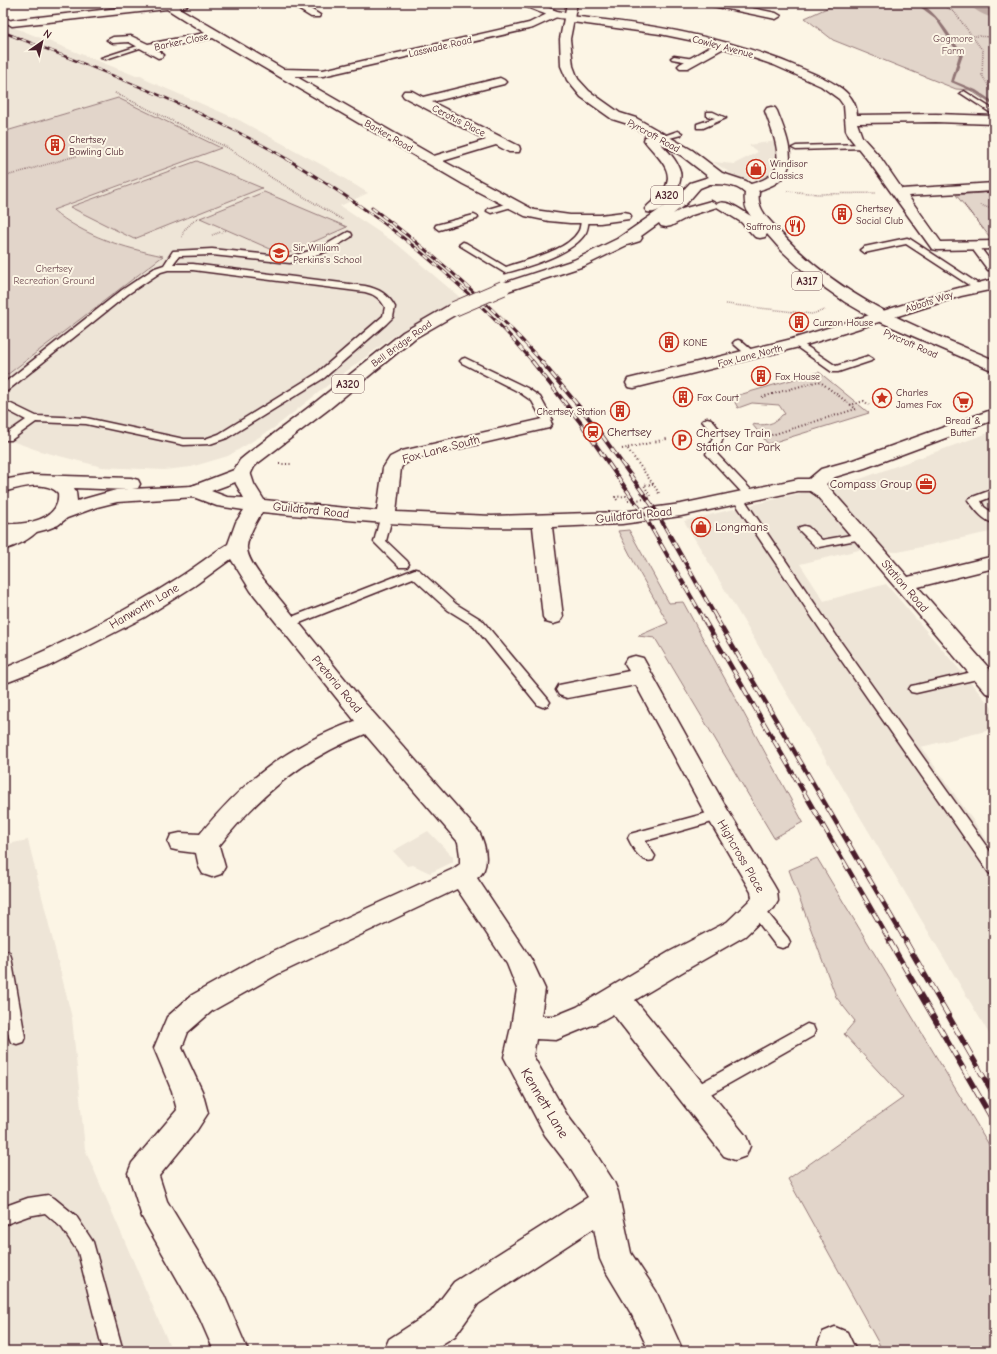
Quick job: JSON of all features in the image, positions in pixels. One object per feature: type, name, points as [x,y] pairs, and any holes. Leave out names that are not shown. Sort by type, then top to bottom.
[{"type":"street","points":[[79,3],[86,15]]},
{"type":"street","points":[[7,21],[86,15],[191,3]]},
{"type":"street","points":[[293,3],[315,15]]},
{"type":"street","points":[[526,3],[569,18]]},
{"type":"street","name":"A320","points":[[569,18],[572,3]]},
{"type":"street","points":[[713,3],[757,9],[776,16]]},
{"type":"street","name":"Barker Road","points":[[168,5],[215,34],[432,160],[530,213],[549,218],[585,219],[624,216]]},
{"type":"street","name":"Lasswade Road","points":[[281,72],[323,73],[533,25],[555,14]]},
{"type":"street","name":"Cowley Avenue","points":[[569,18],[653,28],[723,44],[774,61],[835,89],[844,96],[849,104],[852,112],[850,126],[854,135],[937,246],[994,245]]},
{"type":"street","name":"Pyrcroft Road","points":[[569,18],[565,40],[567,66],[573,80],[584,94],[616,116],[618,122],[687,153],[717,176],[731,182]]},
{"type":"street","name":"Barker Close","points":[[145,47],[215,34]]},
{"type":"street","name":"Barker Close","points":[[113,40],[131,39],[158,55]]},
{"type":"street","points":[[689,64],[723,44]]},
{"type":"street","points":[[309,88],[314,80],[323,73]]},
{"type":"street","name":"Cerotus Place","points":[[421,101],[500,82]]},
{"type":"street","name":"Cerotus Place","points":[[408,94],[514,149]]},
{"type":"street","points":[[750,194],[771,181],[781,171],[784,155],[781,139],[771,112]]},
{"type":"street","points":[[851,120],[936,118],[994,120]]},
{"type":"street","name":"A320","points":[[622,242],[632,225],[667,195],[673,187],[674,170],[661,151],[656,139]]},
{"type":"street","name":"Pyrcroft Road","points":[[656,139],[670,152],[687,164],[690,182]]},
{"type":"street","name":"Cerotus Place","points":[[432,160],[498,140]]},
{"type":"street","name":"A320","points":[[708,181],[731,182],[750,194],[740,204],[717,205],[696,200],[690,182],[697,184],[708,181]]},
{"type":"street","name":"Bell Bridge Road","points":[[195,491],[244,468],[409,335],[454,309],[503,288],[579,263],[622,242],[681,201],[690,182]]},
{"type":"street","points":[[898,193],[994,187]]},
{"type":"street","name":"Pyrcroft Road","points":[[750,194],[754,211],[787,248],[816,275],[850,299],[882,317],[994,366]]},
{"type":"street","name":"Pyrcroft Road","points":[[717,205],[746,219],[772,248],[802,277],[865,322],[994,379]]},
{"type":"street","name":"Bell Bridge Road","points":[[622,242],[636,238],[687,212],[717,205]]},
{"type":"street","name":"Abbots Way","points":[[865,322],[978,287],[994,284]]},
{"type":"street","name":"Fox Lane North","points":[[634,383],[752,355],[865,322]]},
{"type":"street","points":[[814,485],[828,473],[859,464],[994,414]]},
{"type":"street","name":"Fox Lane South","points":[[386,518],[392,468],[396,461],[408,455],[543,424]]},
{"type":"street","name":"Bell Bridge Road","points":[[52,482],[134,484],[177,482],[244,468]]},
{"type":"street","name":"Guildford Road","points":[[244,468],[245,484],[256,504]]},
{"type":"street","name":"A320","points":[[3,530],[29,529],[40,526],[59,515],[66,508],[69,500],[67,492],[61,486],[52,482],[42,480],[8,480]]},
{"type":"street","name":"Guildford Road","points":[[59,515],[90,503],[116,496],[195,491],[224,502],[386,518],[542,522],[622,518],[681,510],[798,485],[814,485]]},
{"type":"street","name":"Station Road","points":[[814,485],[824,491],[988,681]]},
{"type":"street","points":[[237,547],[246,522],[256,504]]},
{"type":"street","points":[[542,522],[553,617]]},
{"type":"street","points":[[3,544],[29,529]]},
{"type":"street","name":"Pretoria Road","points":[[237,547],[240,559],[249,574],[288,623],[370,724],[470,839],[473,856],[472,869],[462,876]]},
{"type":"street","name":"Hanworth Lane","points":[[3,677],[39,662],[138,612],[187,582],[223,555],[237,547]]},
{"type":"street","points":[[904,584],[994,562]]},
{"type":"street","name":"Highcross Place","points":[[525,1027],[556,1028],[586,1015],[679,960],[736,929],[765,901],[764,891],[718,815],[639,669],[567,690]]},
{"type":"street","points":[[180,842],[209,855],[228,815],[264,782],[305,753],[344,734],[370,724]]},
{"type":"street","points":[[231,1351],[212,1306],[153,1207],[143,1173],[156,1156],[176,1136],[193,1114],[187,1092],[168,1048],[178,1025],[202,1003],[268,966],[462,876]]},
{"type":"street","name":"Kennett Lane","points":[[462,876],[518,959],[531,990],[518,1057],[556,1125],[579,1155],[603,1192],[616,1259],[644,1303],[666,1351]]},
{"type":"street","points":[[617,998],[734,1146]]},
{"type":"street","points":[[401,1351],[443,1324],[466,1293],[605,1204]]},
{"type":"lane","points":[[104,58],[145,47]]},
{"type":"lane","points":[[674,58],[689,64]]},
{"type":"lane","points":[[964,93],[994,113]]},
{"type":"lane","points":[[700,126],[722,118],[710,114]]},
{"type":"lane","points":[[656,139],[678,133]]},
{"type":"lane","points":[[796,148],[862,146]]},
{"type":"lane","points":[[491,211],[512,204]]},
{"type":"lane","points":[[439,227],[474,217]]},
{"type":"lane","points":[[463,245],[505,270],[553,253],[572,244],[582,233],[585,219]]},
{"type":"lane","points":[[167,267],[176,253],[212,252],[290,260],[325,249],[348,235]]},
{"type":"lane","points":[[864,250],[907,241],[978,287]]},
{"type":"lane","points":[[974,246],[991,268]]},
{"type":"lane","points":[[926,263],[944,272],[960,275]]},
{"type":"lane","points":[[3,389],[125,292],[158,270],[167,267],[193,267],[365,288],[376,292],[386,300],[390,307],[390,312],[383,322],[320,376],[223,436],[212,440],[202,442],[184,442],[86,421],[34,419],[3,404]]},
{"type":"lane","points":[[738,342],[752,355]]},
{"type":"lane","points":[[797,343],[835,370]]},
{"type":"lane","points":[[824,373],[868,359]]},
{"type":"lane","points":[[465,361],[523,390],[536,400],[548,419],[543,424]]},
{"type":"lane","points":[[7,438],[34,419]]},
{"type":"lane","points":[[707,421],[719,435],[710,454],[744,496],[834,640],[994,869]]},
{"type":"lane","points":[[993,512],[980,509],[974,500],[994,492]]},
{"type":"lane","points":[[386,518],[380,542],[403,564]]},
{"type":"lane","points":[[804,529],[819,544],[862,536]]},
{"type":"lane","points":[[288,623],[415,573],[452,607],[478,624],[543,702]]},
{"type":"lane","points":[[916,689],[988,681]]},
{"type":"lane","points":[[648,856],[635,838],[718,815]]},
{"type":"lane","points":[[757,910],[782,942]]},
{"type":"lane","points":[[3,957],[8,976],[18,1037]]},
{"type":"lane","points":[[694,1095],[807,1031]]},
{"type":"lane","points":[[3,1216],[28,1207],[48,1204],[69,1222],[86,1248],[113,1351]]},
{"type":"path","points":[[941,3],[956,13],[983,51],[982,75],[988,87],[994,91]]},
{"type":"path","points":[[972,36],[994,37]]},
{"type":"path","points":[[115,93],[228,148],[272,178],[349,224],[352,229],[348,235]]},
{"type":"path","points":[[3,178],[83,154],[79,151]]},
{"type":"path","points":[[785,188],[786,191],[818,194],[882,193]]},
{"type":"path","points":[[960,201],[984,230]]},
{"type":"path","points":[[176,253],[184,230],[198,217]]},
{"type":"path","points":[[726,304],[812,314],[825,310]]},
{"type":"path","points":[[762,397],[819,381],[856,409],[768,436]]},
{"type":"path","points":[[851,405],[864,402],[869,406]]},
{"type":"path","points":[[622,449],[667,439]]},
{"type":"path","points":[[627,448],[653,484]]},
{"type":"path","points":[[628,501],[652,498]]},
{"type":"shaded area","name":"Sir William Perkins's School","points":[[3,23],[136,76],[141,75],[146,78],[144,79],[239,120],[324,166],[368,193],[340,206],[397,244],[463,300],[447,306],[394,336],[328,385],[274,428],[228,456],[191,467],[164,470],[102,467],[40,451],[3,438],[3,378],[162,256],[138,251],[83,231],[53,210],[133,181],[118,98],[3,132]]},
{"type":"shaded area","points":[[777,141],[779,149],[775,166],[772,174],[766,179],[745,179],[737,177],[713,162],[734,164],[758,152],[748,145]]},
{"type":"shaded area","points":[[994,431],[994,531],[898,552],[859,550],[800,564],[824,601],[886,584],[994,710],[994,729],[921,747],[994,850],[994,1042],[684,521],[860,479]]},
{"type":"shaded area","points":[[428,831],[453,857],[453,862],[430,873],[413,865],[407,866],[393,851]]},
{"type":"shaded area","points":[[28,840],[72,1018],[85,1149],[172,1351],[3,1351],[3,845]]},
{"type":"green space","name":"Gogmore Farm","points":[[838,3],[994,3],[994,106],[970,90],[956,89],[833,40],[805,18]]},
{"type":"green space","name":"Chertsey Recreation Ground","points":[[118,98],[221,148],[53,210],[78,227],[105,240],[163,256],[3,378],[3,132]]},
{"type":"green space","points":[[197,161],[262,188],[134,239],[70,207]]},
{"type":"green space","points":[[264,192],[347,227],[284,255],[200,218]]},
{"type":"green space","points":[[994,192],[994,242],[956,195]]},
{"type":"green space","points":[[819,372],[869,413],[768,444],[752,424],[764,425],[776,421],[785,414],[779,405],[752,403],[738,408],[732,397]]},
{"type":"green space","points":[[629,530],[669,603],[683,602],[803,822],[774,838],[655,638],[638,636],[668,623],[618,531]]},
{"type":"green space","points":[[817,858],[994,1153],[994,1351],[883,1351],[788,1179],[903,1098],[844,1034],[855,1021],[836,997],[789,870]]},
{"type":"waterway","points":[[917,3],[936,17],[961,55],[952,81],[975,91],[994,104]]},
{"type":"waterway","points":[[979,3],[994,12]]},
{"type":"railway","points":[[3,32],[112,75],[184,106],[220,123],[289,160]]},
{"type":"railway","points":[[287,159],[354,202],[419,250],[479,304],[507,332],[533,362]]},
{"type":"railway","points":[[372,208],[418,243],[461,280],[503,320],[542,362]]},
{"type":"railway","points":[[532,361],[580,422],[644,515],[704,619]]},
{"type":"railway","points":[[541,361],[596,427],[656,511],[717,619]]},
{"type":"railway","points":[[703,618],[891,943]]},
{"type":"railway","points":[[716,618],[907,943]]},
{"type":"railway","points":[[890,942],[994,1122]]},
{"type":"railway","points":[[906,942],[994,1095]]},
{"type":"place","name":"Chertsey Bowling Club","points":[[55,145]]},
{"type":"place","name":"Windisor Classics","points":[[756,169]]},
{"type":"place","name":"Chertsey Social Club","points":[[842,214]]},
{"type":"place","name":"Saffrons","points":[[795,226]]},
{"type":"place","name":"Sir William Perkins's School","points":[[279,253]]},
{"type":"place","name":"Curzon House","points":[[799,322]]},
{"type":"place","name":"KONE","points":[[669,342]]},
{"type":"place","name":"Fox House","points":[[761,376]]},
{"type":"place","name":"Fox Court","points":[[683,397]]},
{"type":"place","name":"Charles James Fox","points":[[882,398]]},
{"type":"place","name":"Bread & Butter","points":[[963,402]]},
{"type":"place","name":"Chertsey Station","points":[[620,411]]},
{"type":"place","name":"Chertsey","points":[[593,432]]},
{"type":"place","name":"Chertsey Train Station Car Park","points":[[682,440]]},
{"type":"place","name":"Compass Group","points":[[926,484]]},
{"type":"place","name":"Longmans","points":[[701,527]]}]
